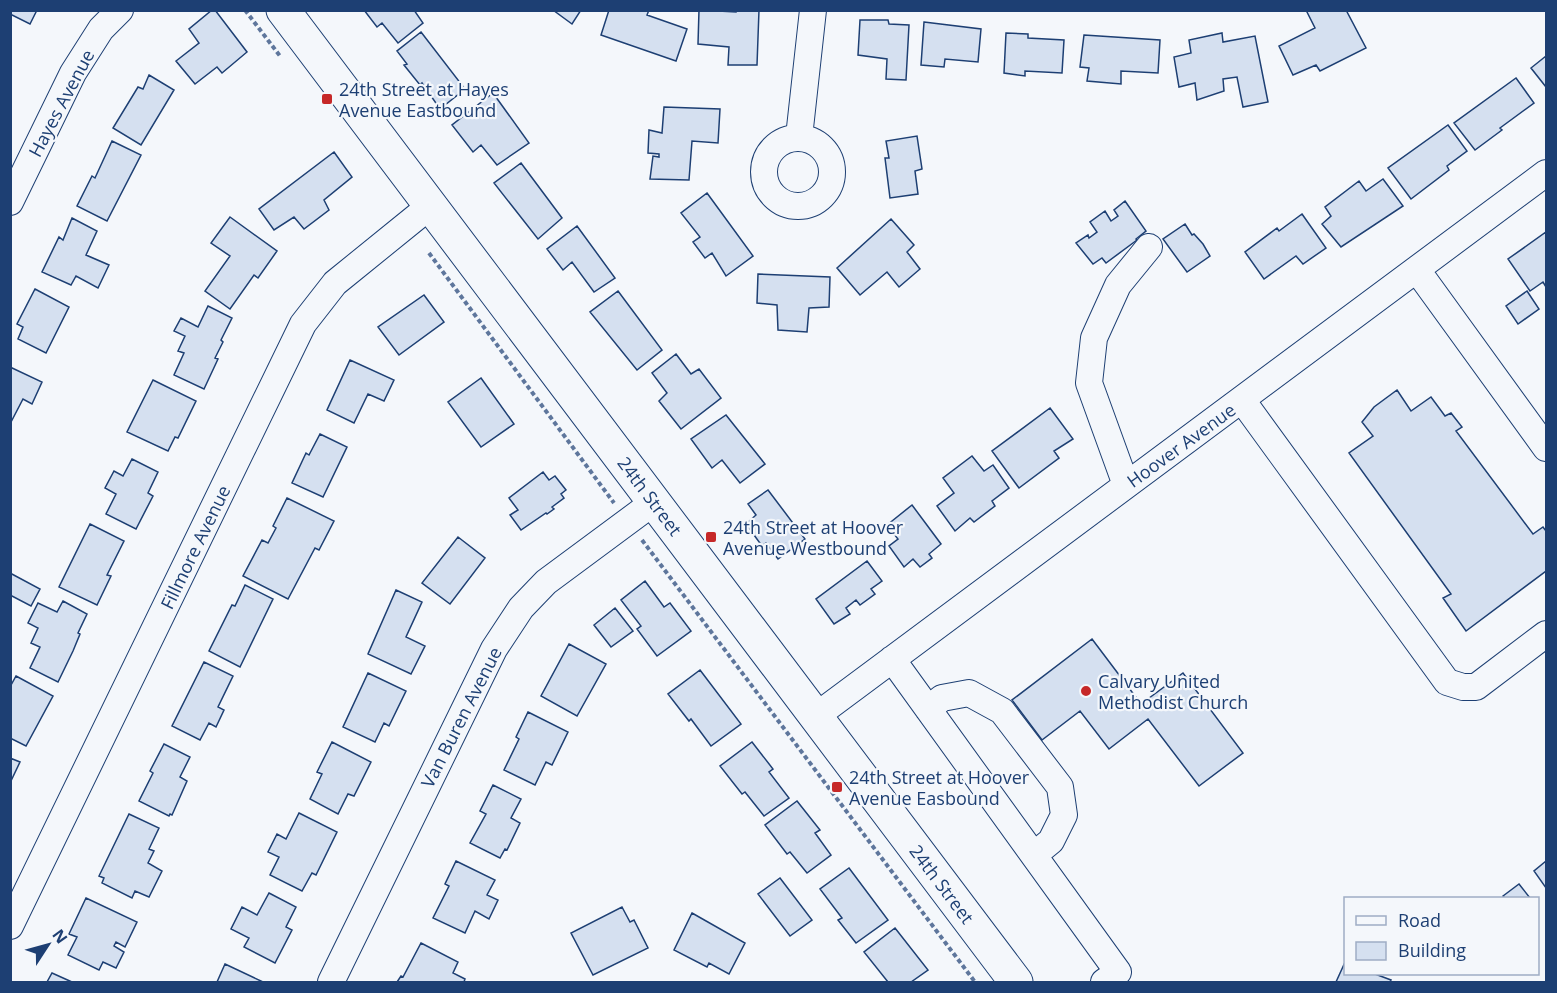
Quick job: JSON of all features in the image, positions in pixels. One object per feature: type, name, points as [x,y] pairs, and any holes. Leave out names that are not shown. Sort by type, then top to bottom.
[{"type":"main road","name":"24th Street","points":[[283,10],[419,215],[654,502],[1016,982]]},
{"type":"street","name":"Hayes Avenue","points":[[10,202],[73,73],[101,29],[120,10]]},
{"type":"street","points":[[799,137],[813,10]]},
{"type":"street","name":"Hoover Avenue","points":[[816,716],[1546,173]]},
{"type":"street","name":"Fillmore Avenue","points":[[10,926],[303,324],[335,283],[419,215]]},
{"type":"street","points":[[1126,485],[1089,383],[1094,338],[1118,285],[1149,247]]},
{"type":"street","points":[[1417,270],[1546,448]]},
{"type":"street","points":[[1242,400],[1447,682],[1463,687],[1476,687],[1546,634]]},
{"type":"street","name":"Van Buren Avenue","points":[[331,982],[494,649],[521,608],[546,582],[654,502]]},
{"type":"street","points":[[892,659],[1118,972],[1104,982]]},
{"type":"street","points":[[928,709],[942,699],[969,693],[1002,711],[1060,787],[1064,815],[1051,841],[1034,855]]},
{"type":"path","points":[[245,10],[281,57]]},
{"type":"path","points":[[419,215],[628,521],[975,982]]},
{"type":"building","points":[[10,10],[37,10],[30,24],[10,14]]},
{"type":"building","points":[[215,10],[247,52],[222,73],[217,67],[195,84],[176,61],[199,43],[189,29]]},
{"type":"building","points":[[364,10],[414,10],[423,23],[398,43],[382,23],[377,27]]},
{"type":"building","points":[[553,10],[581,10],[572,24]]},
{"type":"building","points":[[609,10],[649,10],[647,15],[687,29],[676,61],[601,35]]},
{"type":"building","points":[[699,10],[736,12],[736,10],[759,10],[757,65],[728,65],[729,47],[698,44]]},
{"type":"building","points":[[1306,10],[1346,10],[1366,48],[1320,71],[1316,65],[1293,75],[1279,46],[1315,28]]},
{"type":"building","points":[[860,20],[888,20],[889,24],[909,25],[906,80],[886,79],[887,59],[858,55]]},
{"type":"building","points":[[924,22],[981,29],[978,62],[945,59],[944,67],[921,65]]},
{"type":"building","points":[[421,32],[465,89],[440,109],[422,83],[420,85],[404,65],[407,64],[397,51]]},
{"type":"building","points":[[1006,33],[1028,34],[1028,38],[1064,40],[1062,73],[1025,71],[1025,76],[1004,73]]},
{"type":"building","points":[[1222,33],[1223,42],[1255,36],[1268,102],[1243,107],[1237,77],[1223,79],[1224,91],[1197,100],[1195,83],[1179,87],[1174,57],[1191,53],[1189,40]]},
{"type":"building","points":[[1084,35],[1160,40],[1158,73],[1121,71],[1121,84],[1087,81],[1089,68],[1080,67]]},
{"type":"building","points":[[1546,56],[1546,87],[1531,68]]},
{"type":"building","points":[[149,75],[174,90],[141,145],[113,128],[138,87],[143,89]]},
{"type":"building","points":[[1516,78],[1534,103],[1475,150],[1454,123]]},
{"type":"building","points":[[493,93],[529,143],[497,165],[481,145],[473,152],[452,125]]},
{"type":"building","points":[[664,107],[720,109],[718,143],[692,141],[689,180],[650,179],[653,156],[659,157],[659,154],[648,153],[649,130],[662,133]]},
{"type":"building","points":[[1448,125],[1467,151],[1447,166],[1449,170],[1411,199],[1388,168]]},
{"type":"building","points":[[917,136],[922,169],[915,171],[918,194],[890,198],[885,158],[889,158],[886,141]]},
{"type":"building","points":[[112,141],[141,155],[107,221],[77,206],[92,176],[95,178]]},
{"type":"building","points":[[334,152],[352,177],[324,200],[329,210],[304,229],[294,217],[274,230],[259,209]]},
{"type":"building","points":[[521,163],[562,218],[538,239],[494,183]]},
{"type":"building","points":[[1383,179],[1403,206],[1341,247],[1322,224],[1331,216],[1325,207],[1359,181],[1366,191]]},
{"type":"building","points":[[707,193],[753,256],[726,276],[712,253],[705,258],[693,242],[700,237],[681,213]]},
{"type":"building","points":[[1125,201],[1146,231],[1106,263],[1102,258],[1093,264],[1076,243],[1097,232],[1090,222],[1105,211],[1111,221],[1118,216],[1114,210]]},
{"type":"building","points":[[1302,214],[1326,248],[1303,264],[1296,256],[1264,279],[1245,252],[1277,228],[1279,231]]},
{"type":"building","points":[[230,217],[277,251],[258,278],[254,275],[230,309],[205,291],[230,256],[211,243]]},
{"type":"building","points":[[72,218],[97,231],[86,255],[109,265],[98,288],[76,276],[71,285],[42,272],[59,237],[63,240]]},
{"type":"building","points":[[891,219],[914,245],[907,252],[920,269],[899,287],[887,272],[860,295],[837,268]]},
{"type":"building","points":[[1185,224],[1192,235],[1194,234],[1203,244],[1210,256],[1187,272],[1163,239]]},
{"type":"building","points":[[577,226],[615,278],[594,292],[572,262],[563,270],[547,249]]},
{"type":"building","points":[[1546,232],[1546,287],[1543,282],[1530,291],[1508,259]]},
{"type":"building","points":[[758,274],[830,277],[829,307],[809,308],[807,332],[778,330],[777,305],[757,303]]},
{"type":"building","points":[[35,289],[69,307],[46,353],[18,339],[23,327],[17,324]]},
{"type":"building","points":[[618,291],[662,350],[637,370],[590,312]]},
{"type":"building","points":[[1527,291],[1539,309],[1518,324],[1506,306]]},
{"type":"building","points":[[424,295],[444,322],[399,355],[378,327]]},
{"type":"building","points":[[208,306],[232,318],[221,340],[223,342],[215,358],[218,359],[204,389],[174,375],[184,353],[178,351],[185,336],[174,331],[181,318],[198,327]]},
{"type":"building","points":[[676,354],[691,374],[699,369],[721,398],[681,429],[659,401],[667,393],[652,373]]},
{"type":"building","points":[[350,360],[394,380],[384,401],[368,394],[354,423],[327,410]]},
{"type":"building","points":[[10,367],[42,382],[32,404],[23,399],[10,424]]},
{"type":"building","points":[[481,378],[514,424],[481,447],[448,402]]},
{"type":"building","points":[[153,380],[196,401],[178,438],[175,437],[168,451],[127,432]]},
{"type":"building","points":[[1397,390],[1411,411],[1431,397],[1445,416],[1451,413],[1462,427],[1456,431],[1533,534],[1543,527],[1546,531],[1546,571],[1466,631],[1443,598],[1451,594],[1349,453],[1373,436],[1362,422],[1374,407]]},
{"type":"building","points":[[1050,408],[1073,439],[1054,451],[1059,458],[1019,488],[992,451]]},
{"type":"building","points":[[726,415],[765,464],[740,483],[722,460],[712,468],[691,439]]},
{"type":"building","points":[[320,434],[347,447],[323,497],[292,483],[306,453],[309,455]]},
{"type":"building","points":[[972,456],[984,471],[993,465],[1009,488],[992,501],[995,506],[974,522],[970,518],[955,531],[937,506],[954,493],[943,478]]},
{"type":"building","points":[[132,459],[158,472],[148,493],[153,496],[136,529],[106,514],[116,494],[105,488],[114,471],[123,476]]},
{"type":"building","points":[[543,472],[549,480],[555,476],[566,490],[561,494],[564,498],[552,507],[554,509],[521,530],[510,515],[518,510],[509,498]]},
{"type":"building","points":[[768,490],[805,539],[778,559],[766,543],[762,546],[746,524],[756,515],[748,504]]},
{"type":"building","points":[[287,498],[334,521],[319,550],[315,548],[288,599],[243,576],[262,540],[268,543],[276,528],[273,526]]},
{"type":"building","points":[[912,505],[941,544],[929,554],[932,558],[920,567],[913,559],[904,567],[889,546],[898,539],[887,525]]},
{"type":"building","points":[[90,524],[124,541],[107,575],[111,576],[97,605],[59,587]]},
{"type":"building","points":[[458,537],[485,558],[450,604],[422,583]]},
{"type":"building","points":[[867,561],[882,581],[871,589],[875,594],[860,605],[856,600],[846,608],[850,614],[834,624],[816,599]]},
{"type":"building","points":[[10,573],[40,589],[31,606],[10,595]]},
{"type":"building","points":[[645,581],[664,607],[670,603],[691,631],[657,656],[637,629],[641,626],[621,600]]},
{"type":"building","points":[[245,585],[273,599],[240,667],[209,651],[232,605],[235,606]]},
{"type":"building","points":[[396,590],[422,602],[406,637],[425,646],[411,674],[368,654]]},
{"type":"building","points":[[63,601],[87,614],[58,682],[30,668],[40,647],[31,643],[38,628],[28,623],[38,603],[57,612]]},
{"type":"building","points":[[615,608],[633,631],[611,647],[594,625]]},
{"type":"building","points":[[1092,639],[1141,704],[1183,673],[1243,753],[1199,786],[1148,719],[1109,749],[1080,711],[1042,740],[1012,700]]},
{"type":"building","points":[[569,644],[606,664],[577,716],[541,696]]},
{"type":"building","points":[[204,662],[233,676],[218,707],[224,710],[216,727],[209,723],[200,740],[172,726]]},
{"type":"building","points":[[700,670],[741,724],[711,746],[668,694]]},
{"type":"building","points":[[368,673],[406,691],[389,726],[384,723],[375,742],[343,727]]},
{"type":"building","points":[[16,676],[53,696],[26,746],[10,738],[10,687]]},
{"type":"building","points":[[528,712],[568,732],[552,765],[546,762],[535,785],[504,770],[519,739],[516,737]]},
{"type":"building","points":[[332,742],[371,762],[354,796],[348,794],[338,814],[310,799],[322,774],[317,772]]},
{"type":"building","points":[[752,742],[773,769],[769,772],[789,798],[764,816],[745,792],[742,794],[720,766]]},
{"type":"building","points":[[164,744],[190,757],[180,777],[187,781],[172,815],[169,816],[139,801],[153,773],[150,771]]},
{"type":"building","points":[[10,758],[20,762],[10,783]]},
{"type":"building","points":[[493,785],[521,799],[511,818],[520,823],[507,850],[505,849],[500,858],[470,843],[486,814],[480,811]]},
{"type":"building","points":[[797,801],[820,830],[815,833],[831,855],[807,873],[790,852],[787,854],[765,825]]},
{"type":"building","points":[[299,813],[337,832],[316,875],[312,873],[302,891],[270,875],[279,857],[268,852],[277,834],[286,839]]},
{"type":"building","points":[[129,814],[159,828],[149,849],[154,851],[148,863],[162,871],[149,897],[135,891],[132,898],[102,883],[104,878],[99,876]]},
{"type":"building","points":[[456,861],[495,880],[487,895],[498,900],[489,919],[475,911],[465,933],[433,918],[449,886],[445,884]]},
{"type":"building","points":[[1546,861],[1546,888],[1534,871]]},
{"type":"building","points":[[849,868],[888,920],[856,943],[838,920],[842,918],[820,889]]},
{"type":"building","points":[[780,878],[812,920],[790,936],[758,894]]},
{"type":"building","points":[[1519,884],[1529,897],[1504,897]]},
{"type":"building","points":[[269,893],[296,907],[286,927],[292,930],[275,963],[244,947],[249,938],[231,929],[242,907],[257,915]]},
{"type":"building","points":[[86,898],[137,922],[125,947],[116,942],[114,946],[124,952],[116,968],[103,962],[99,970],[68,955],[77,937],[69,934]]},
{"type":"building","points":[[622,907],[630,922],[634,920],[648,948],[593,975],[571,933]]},
{"type":"building","points":[[692,913],[745,943],[729,974],[709,963],[707,967],[674,950]]},
{"type":"building","points":[[895,928],[928,970],[911,982],[888,982],[864,952]]},
{"type":"building","points":[[421,943],[458,962],[453,973],[465,979],[464,982],[397,982],[401,976],[403,977]]},
{"type":"building","points":[[225,964],[263,982],[217,982]]},
{"type":"building","points":[[1344,964],[1344,975],[1378,975],[1391,980],[1390,982],[1336,982]]},
{"type":"building","points":[[52,973],[72,982],[47,982]]},
{"type":"place","name":"24th Street at Hayes Avenue Eastbound","points":[[327,99]]},
{"type":"place","name":"24th Street at Hoover Avenue Westbound","points":[[711,537]]},
{"type":"place","name":"Calvary United Methodist Church","points":[[1086,691]]},
{"type":"place","name":"24th Street at Hoover Avenue Easbound","points":[[837,787]]}]
